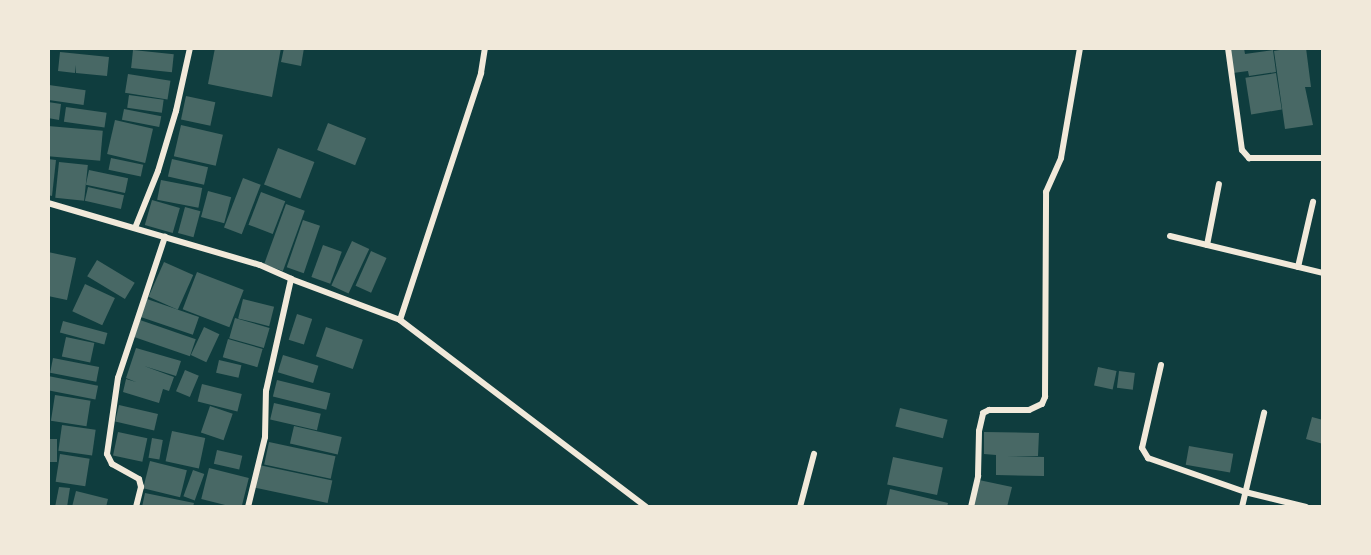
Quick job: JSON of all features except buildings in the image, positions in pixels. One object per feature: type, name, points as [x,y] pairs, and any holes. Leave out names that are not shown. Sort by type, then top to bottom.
[{"type":"street","points":[[135,228],[158,171],[173,121],[190,48]]},
{"type":"street","points":[[400,320],[481,73],[485,48]]},
{"type":"street","points":[[971,507],[978,476],[979,430],[983,413],[989,410],[1029,410],[1042,404],[1045,397],[1046,192],[1061,158],[1080,48]]},
{"type":"street","points":[[1228,48],[1242,150],[1249,158],[1323,158]]},
{"type":"street","points":[[1207,245],[1219,184]]},
{"type":"street","points":[[1298,267],[1313,202]]},
{"type":"street","points":[[48,203],[260,265],[400,320],[646,507]]},
{"type":"street","points":[[1170,236],[1323,273]]},
{"type":"street","points":[[136,507],[141,487],[139,479],[112,464],[107,454],[118,378],[165,237]]},
{"type":"street","points":[[248,507],[265,438],[266,391],[291,279]]},
{"type":"street","points":[[1161,365],[1142,448],[1148,458],[1245,492],[1306,507]]},
{"type":"street","points":[[1242,507],[1264,413]]},
{"type":"street","points":[[800,507],[814,454]]}]
